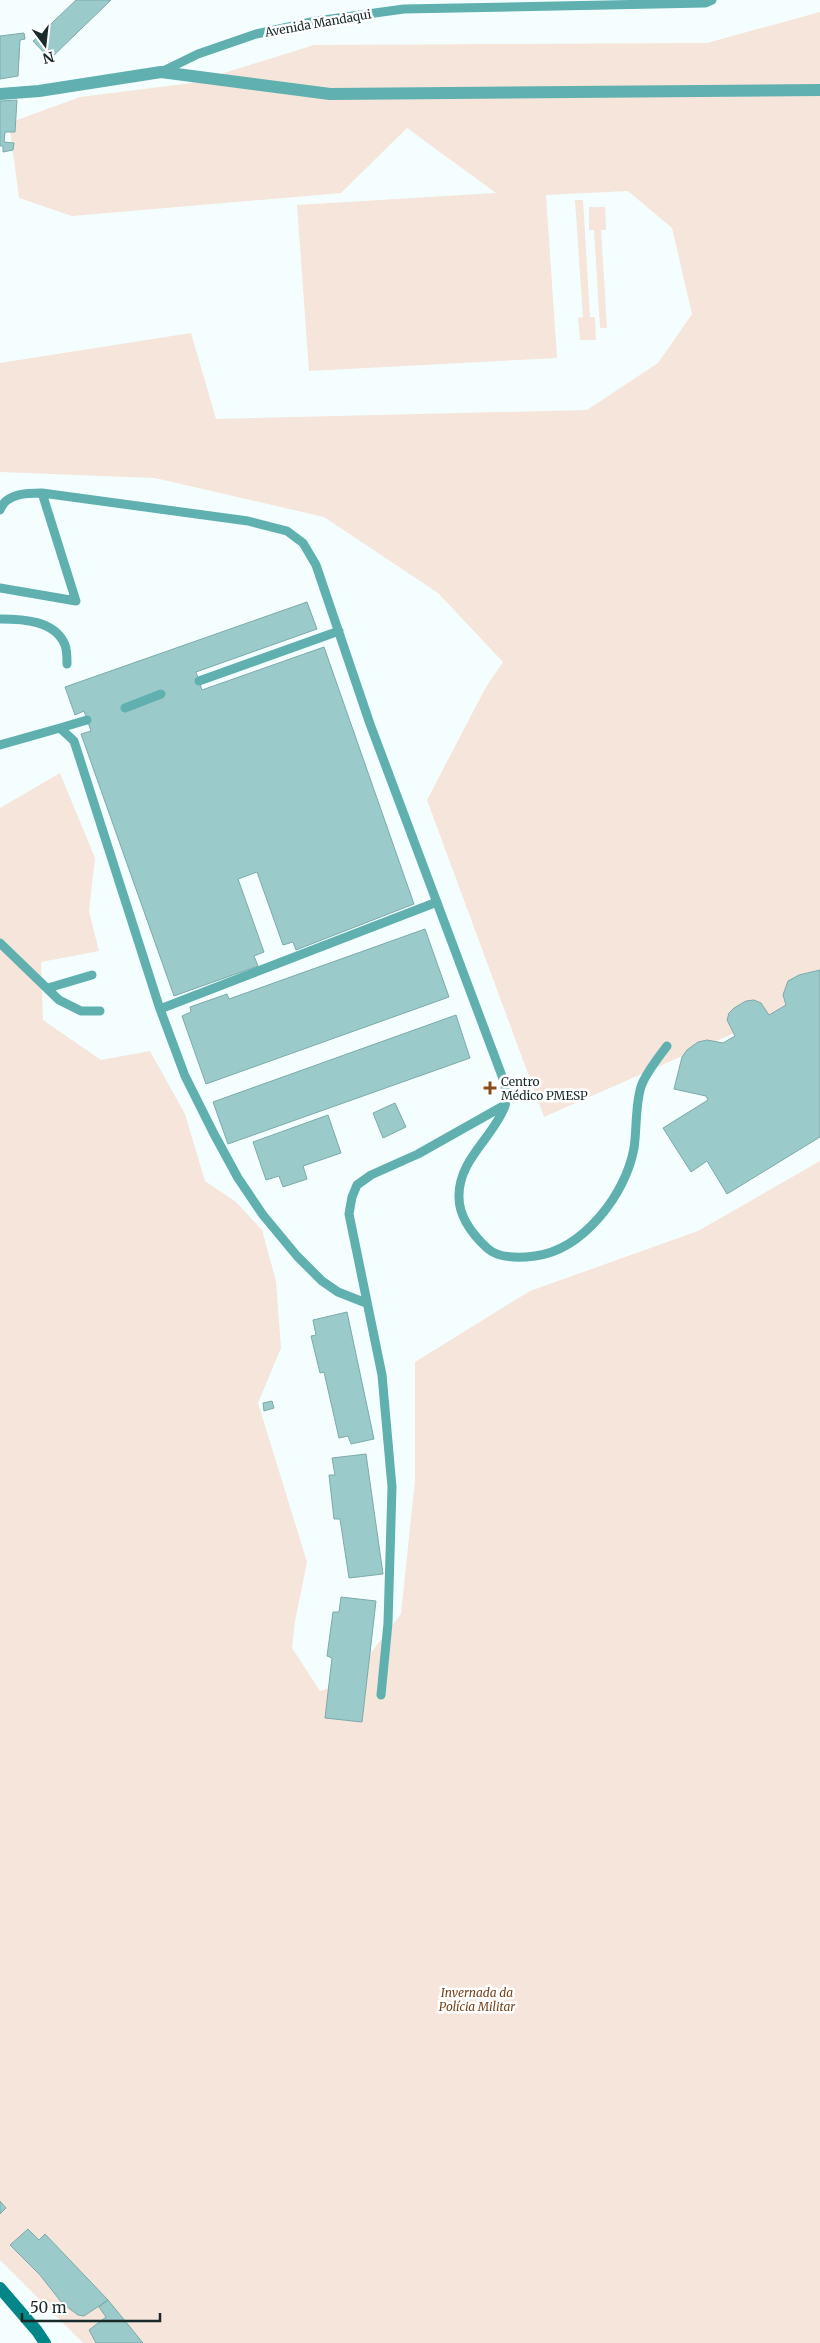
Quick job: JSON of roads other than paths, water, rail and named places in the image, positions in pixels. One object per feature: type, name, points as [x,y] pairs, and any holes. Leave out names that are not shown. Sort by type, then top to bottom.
[{"type":"main road","points":[[0,2288],[45,2343]]},
{"type":"street","points":[[161,72],[330,94],[820,90]]},
{"type":"street","name":"Avenida Mandaqui","points":[[0,94],[161,72]]},
{"type":"lane","name":"Avenida Mandaqui","points":[[161,72],[198,54],[256,34],[316,21],[404,9],[709,1]]},
{"type":"lane","points":[[0,510],[1,506],[12,497],[24,493],[42,493],[248,522],[288,531],[304,543],[316,565],[370,724],[505,1084],[506,1105],[496,1124],[465,1168],[459,1197],[466,1226],[489,1250],[515,1258],[543,1255],[568,1245],[591,1227],[622,1187],[634,1150],[642,1086],[653,1064],[667,1046]]},
{"type":"lane","points":[[0,588],[76,601],[42,493]]},
{"type":"lane","points":[[0,619],[16,619],[50,626],[65,644],[67,664]]},
{"type":"lane","points":[[199,681],[339,631]]},
{"type":"lane","points":[[125,708],[162,694]]},
{"type":"lane","points":[[0,745],[87,720]]},
{"type":"lane","points":[[60,728],[74,741],[160,1008],[184,1076],[238,1178],[263,1215],[297,1256],[322,1281],[338,1292],[366,1303]]},
{"type":"lane","points":[[160,1008],[437,902]]},
{"type":"lane","points":[[0,943],[59,1000],[80,1011],[100,1011]]},
{"type":"lane","points":[[48,988],[92,974]]},
{"type":"lane","points":[[381,1695],[388,1623],[392,1487],[382,1375],[349,1214],[352,1197],[357,1185],[371,1175],[418,1154],[506,1105]]},
{"type":"place","name":"Centro Médico PMESP","points":[[490,1088]]},
{"type":"park label","name":"Invernada da Polícia Militar","points":[[477,1999]]}]
